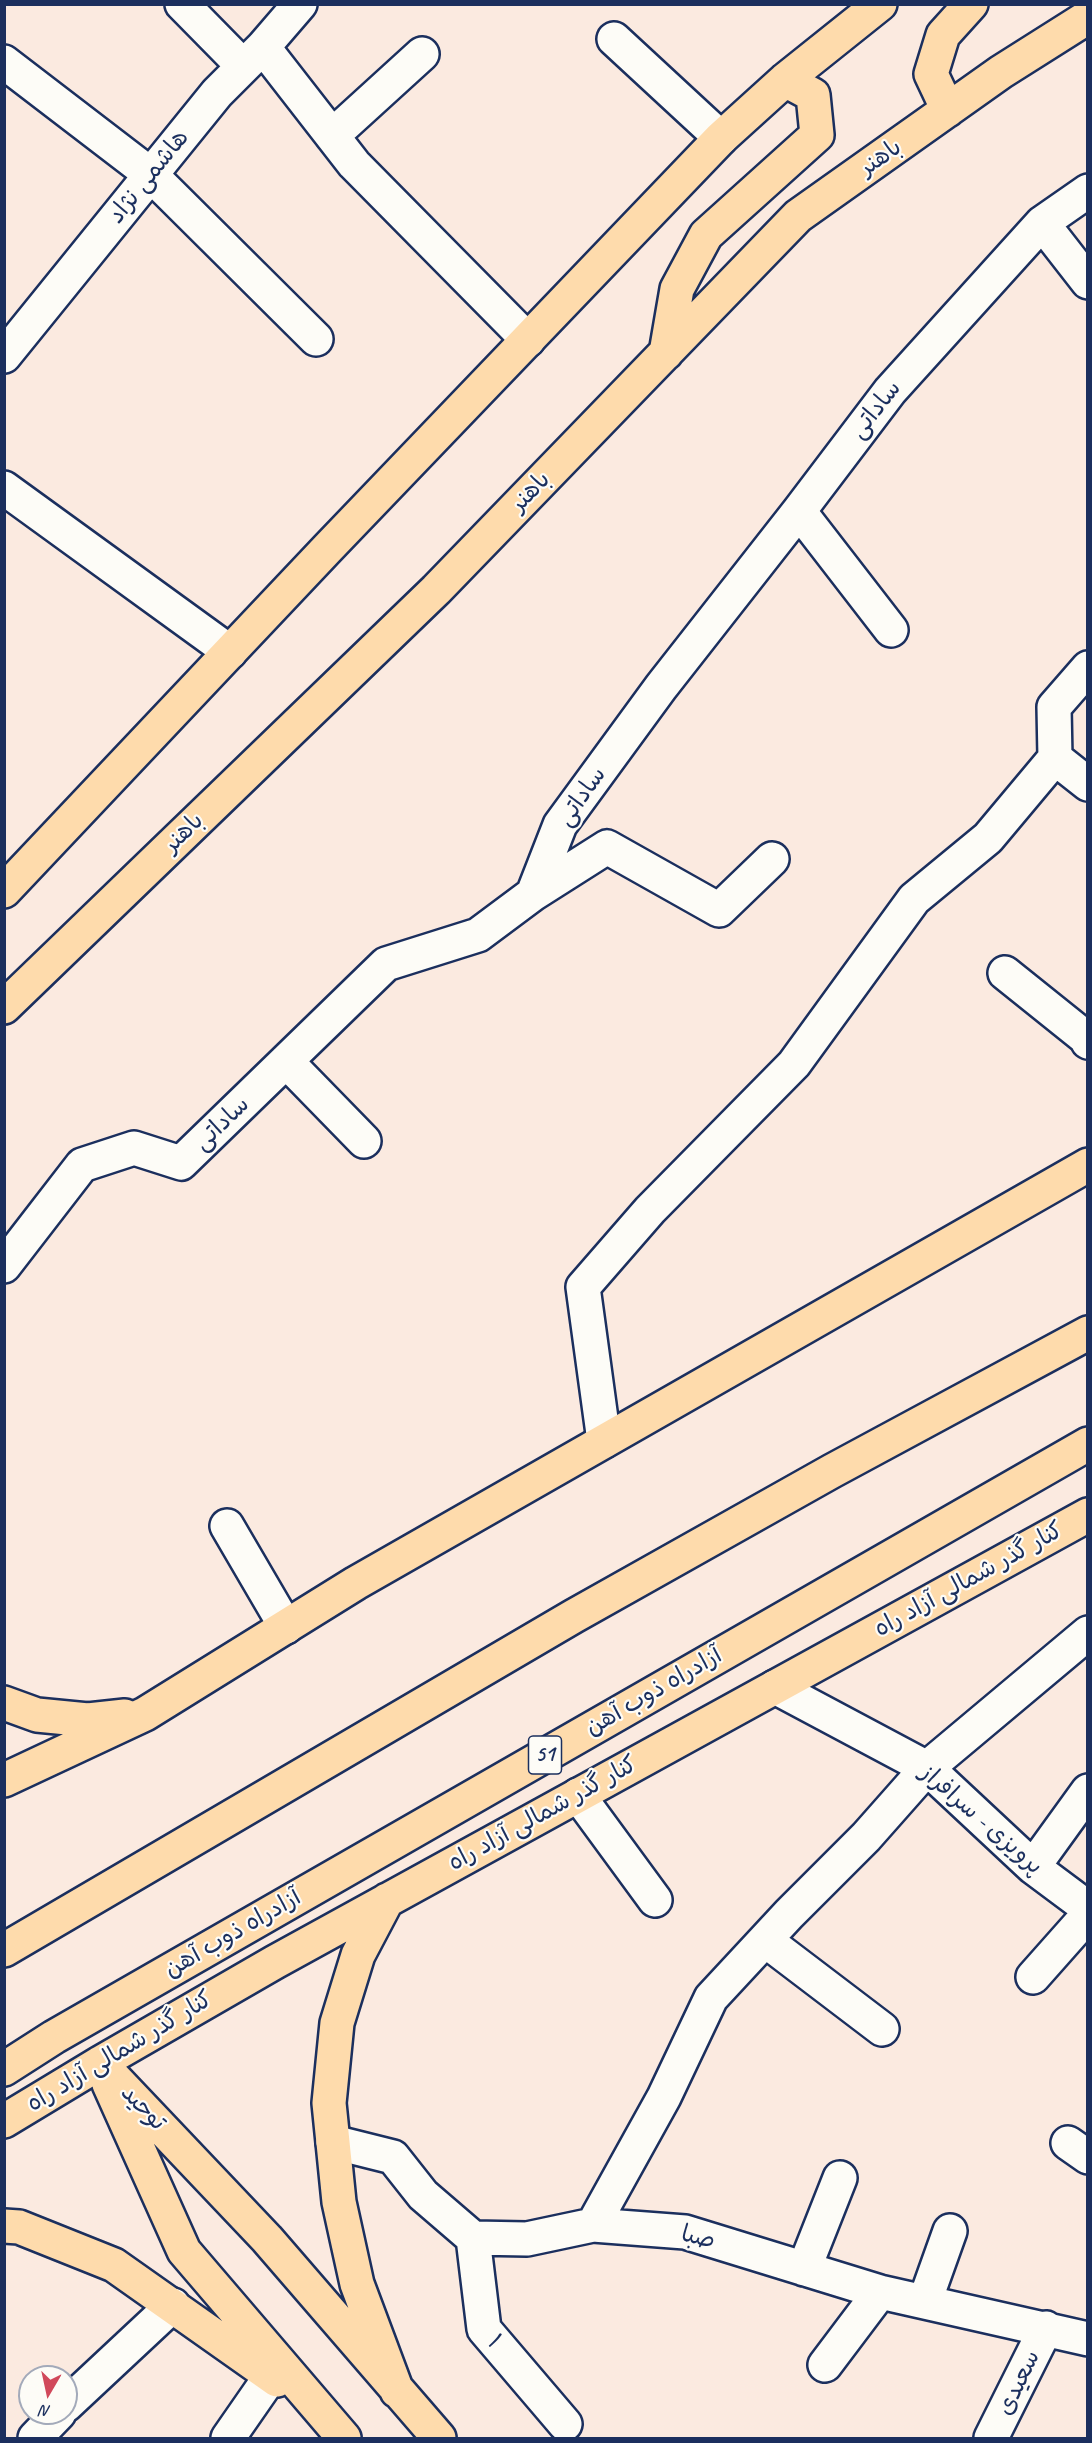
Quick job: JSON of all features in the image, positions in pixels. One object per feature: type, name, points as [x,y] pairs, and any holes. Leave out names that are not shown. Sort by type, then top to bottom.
[{"type":"main road","points":[[4,891],[721,138],[785,80],[880,4]]},
{"type":"main road","points":[[948,110],[931,74],[943,35],[971,4]]},
{"type":"main road","name":"باهنر","points":[[4,1006],[436,590],[798,216],[1001,72],[1088,17]]},
{"type":"main road","points":[[666,353],[677,289],[706,235],[817,135],[813,95],[785,80]]},
{"type":"main road","points":[[4,1780],[145,1714],[356,1583],[1088,1165]]},
{"type":"main road","points":[[4,1950],[574,1616],[832,1471],[1088,1333]]},
{"type":"main road","name":"آزادراه ذوب آهن","points":[[4,2069],[74,2025],[1088,1444]]},
{"type":"main road","name":"کنار گذر شمالی آزاد راه","points":[[4,2121],[275,1962],[1088,1515]]},
{"type":"main road","points":[[4,1703],[37,1715],[88,1720],[145,1714]]},
{"type":"main road","points":[[387,1900],[358,1955],[337,2024],[329,2103],[339,2202],[357,2284],[397,2391]]},
{"type":"main road","name":"توحید","points":[[100,2063],[267,2239],[439,2439]]},
{"type":"main road","name":"توحید","points":[[100,2063],[184,2251],[334,2427]]},
{"type":"main road","points":[[4,2226],[19,2227],[114,2265],[271,2376],[334,2427]]},
{"type":"street","points":[[182,4],[253,56],[332,135],[354,164],[528,340]]},
{"type":"street","name":"هاشمی نژاد","points":[[4,356],[217,93],[300,4]]},
{"type":"street","points":[[614,39],[721,138]]},
{"type":"street","points":[[332,135],[422,54]]},
{"type":"street","points":[[4,62],[150,174],[316,339]]},
{"type":"street","name":"ساداتی","points":[[4,1266],[82,1165],[134,1148],[181,1164],[386,964],[478,935],[533,894],[560,825],[661,687],[890,391],[1042,223],[1088,191]]},
{"type":"street","points":[[1042,223],[1088,282]]},
{"type":"street","points":[[4,489],[230,652]]},
{"type":"street","points":[[799,511],[891,630]]},
{"type":"street","points":[[604,1442],[583,1287],[650,1210],[794,1064],[914,899],[988,838],[1055,758],[1054,707],[1088,668]]},
{"type":"street","points":[[1055,758],[1088,784]]},
{"type":"street","points":[[533,894],[607,848],[719,910],[772,859]]},
{"type":"street","points":[[1005,974],[1086,1038],[1088,1042]]},
{"type":"street","points":[[286,1061],[364,1141]]},
{"type":"street","points":[[227,1526],[286,1627]]},
{"type":"street","points":[[593,2225],[664,2097],[711,1998],[866,1837],[927,1768],[1088,1633]]},
{"type":"street","name":"پرویزی - سرافراز","points":[[775,1687],[927,1768],[1033,1867],[1088,1908]]},
{"type":"street","points":[[1033,1867],[1088,1791]]},
{"type":"street","points":[[578,1795],[655,1900]]},
{"type":"street","points":[[1033,1977],[1088,1915]]},
{"type":"street","points":[[765,1940],[882,2029]]},
{"type":"street","points":[[333,2142],[393,2157],[423,2195],[473,2238]]},
{"type":"street","points":[[804,2269],[840,2178]]},
{"type":"street","name":"صبا","points":[[473,2238],[527,2239],[593,2225],[685,2232],[880,2292],[1088,2339]]},
{"type":"street","points":[[925,2301],[950,2231]]},
{"type":"street","name":"۱","points":[[473,2238],[483,2329],[565,2424]]},
{"type":"street","points":[[825,2365],[880,2292]]},
{"type":"street","points":[[78,2394],[173,2305]]},
{"type":"street","name":"سعیدی","points":[[1001,2434],[1046,2328]]},
{"type":"street","points":[[228,2439],[271,2376]]},
{"type":"street","points":[[35,2439],[48,2425]]}]
